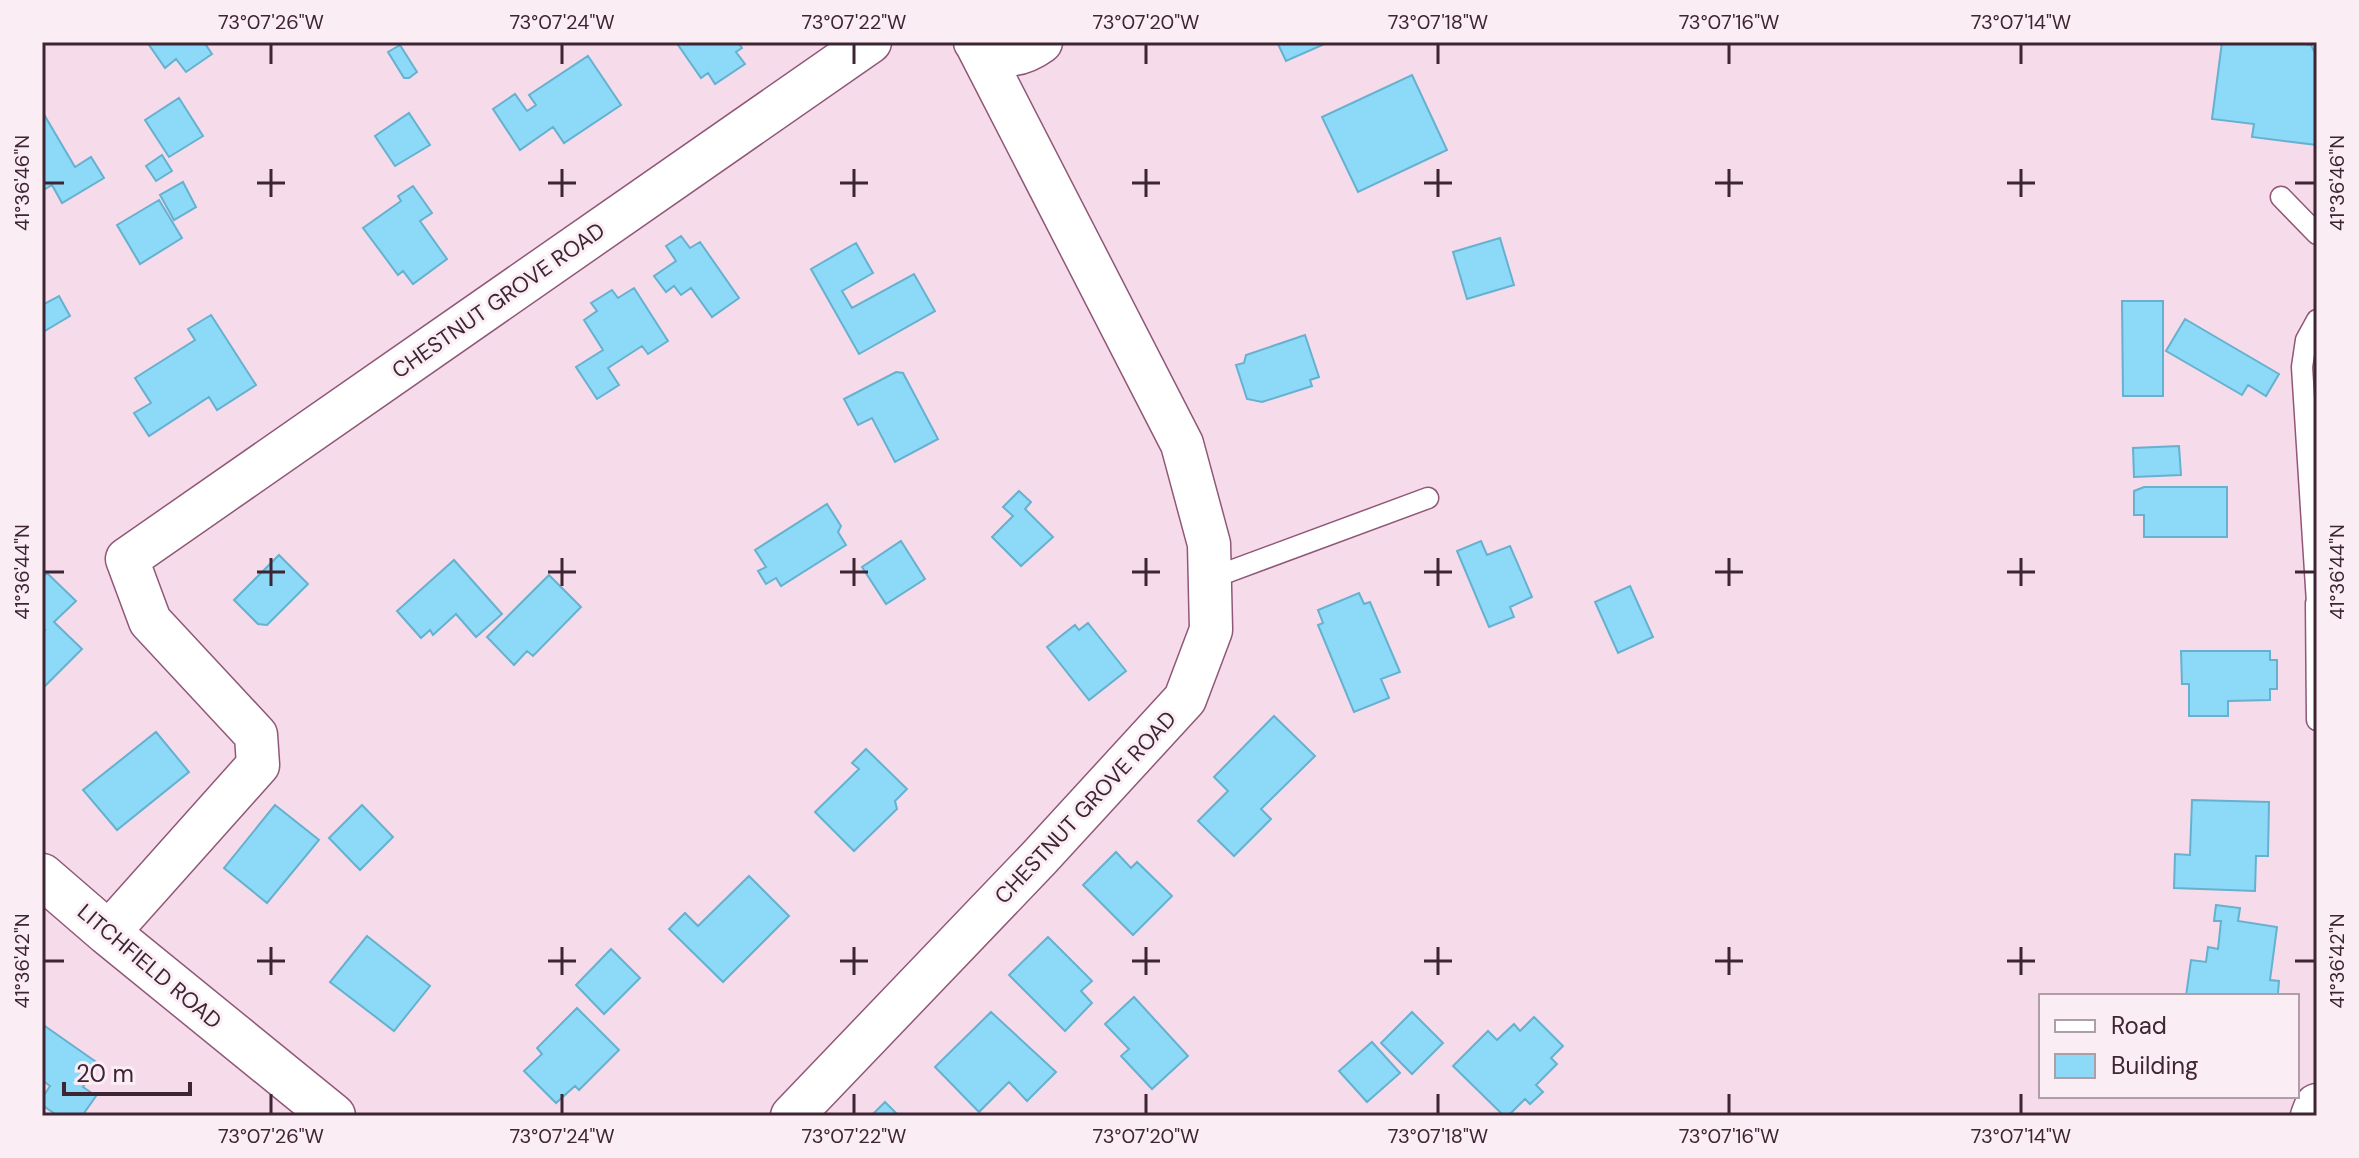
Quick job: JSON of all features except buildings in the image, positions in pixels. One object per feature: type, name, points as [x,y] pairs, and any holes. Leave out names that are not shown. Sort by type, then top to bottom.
[{"type":"main road","name":"LITCHFIELD ROAD","points":[[42,876],[333,1116]]},
{"type":"main road","points":[[2313,1116],[2317,1106]]},
{"type":"street","name":"CHESTNUT GROVE ROAD","points":[[108,933],[258,765],[256,735],[150,621],[127,559],[870,42]]},
{"type":"street","name":"CHESTNUT GROVE ROAD","points":[[976,43],[993,53],[1010,56],[1027,52],[1041,42]]},
{"type":"street","name":"CHESTNUT GROVE ROAD","points":[[792,1116],[1039,858],[1185,699],[1211,630],[1209,544],[1182,444],[976,43]]},
{"type":"lane","points":[[2281,197],[2317,234]]},
{"type":"lane","points":[[2317,320],[2306,340],[2302,367],[2316,603],[2317,720]]},
{"type":"lane","points":[[1209,579],[1428,498]]}]
